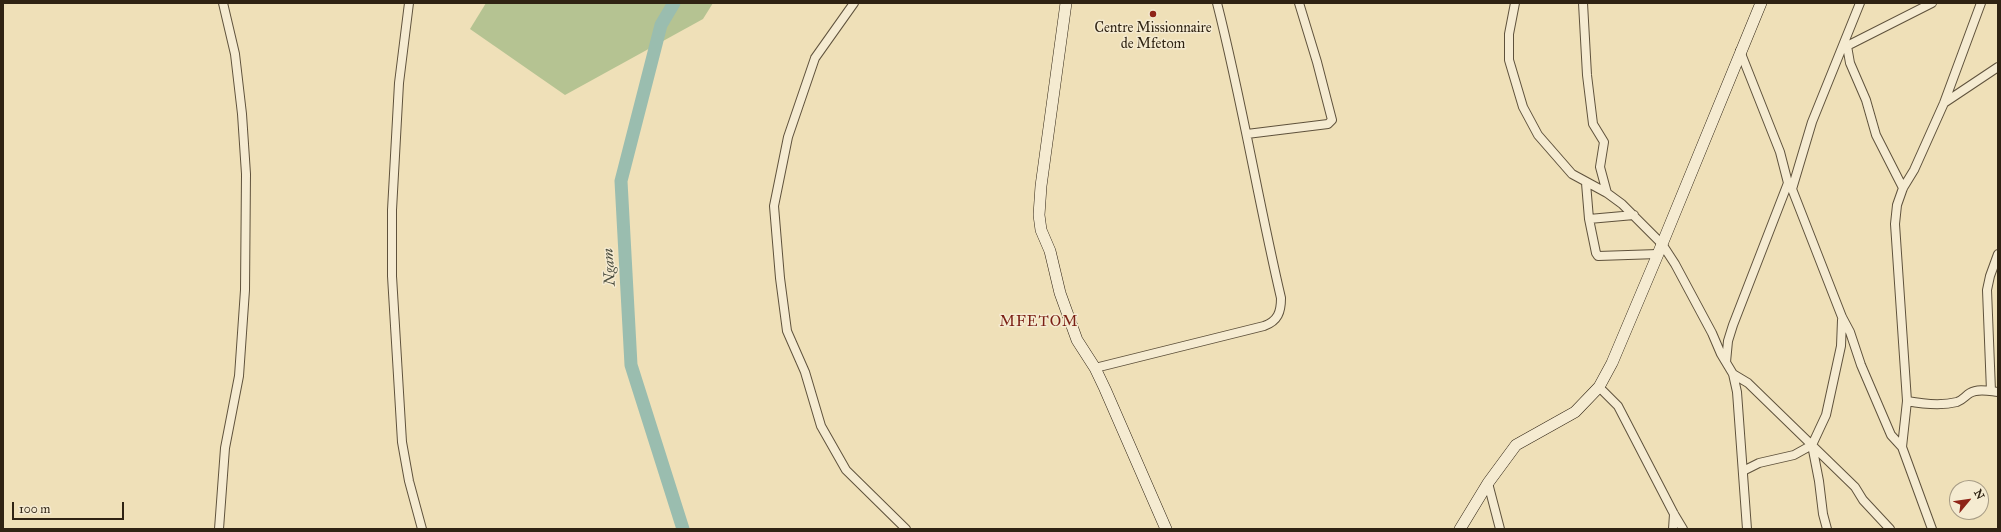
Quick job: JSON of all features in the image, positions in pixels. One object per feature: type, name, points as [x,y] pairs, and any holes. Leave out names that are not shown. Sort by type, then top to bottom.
[{"type":"main road","points":[[1066,3],[1047,134],[1039,215],[1041,230],[1050,251],[1070,323],[1077,340],[1095,368],[1166,529]]},
{"type":"main road","points":[[1460,529],[1488,483],[1516,445],[1574,412],[1600,387],[1612,364],[1761,3]]},
{"type":"street","points":[[219,529],[225,448],[239,376],[245,290],[246,174],[242,114],[234,54],[223,3]]},
{"type":"street","points":[[409,3],[399,83],[392,210],[392,276],[402,442],[409,481],[422,529]]},
{"type":"street","points":[[854,3],[815,58],[788,137],[774,206],[780,278],[787,331],[806,372],[821,426],[846,470],[906,529]]},
{"type":"street","points":[[1095,368],[1250,330],[1272,323],[1278,317],[1281,307],[1281,298],[1266,234],[1247,134],[1217,3]]},
{"type":"street","points":[[1247,134],[1328,124],[1332,120],[1317,62],[1299,3]]},
{"type":"street","points":[[1515,3],[1509,34],[1509,60],[1523,107],[1538,135],[1572,174],[1586,183],[1607,193],[1634,215],[1689,290],[1733,374],[1737,392],[1747,529]]},
{"type":"street","points":[[1583,3],[1587,75],[1593,124],[1604,142],[1600,167],[1607,193]]},
{"type":"street","points":[[1726,362],[1728,341],[1733,325],[1790,186],[1812,122],[1844,47],[1860,3]]},
{"type":"street","points":[[1844,47],[1861,40],[1932,3]]},
{"type":"street","points":[[1902,447],[1907,402],[1895,224],[1897,205],[1903,188],[1914,170],[1944,103],[1981,3]]},
{"type":"street","points":[[1850,27],[1861,40]]},
{"type":"street","points":[[1844,47],[1866,100],[1876,135],[1903,188]]},
{"type":"street","points":[[1740,51],[1780,152],[1790,186],[1842,317],[1850,332],[1861,365],[1889,430],[1902,447],[1932,529]]},
{"type":"street","points":[[1944,103],[1998,67]]},
{"type":"street","points":[[1594,187],[1603,178]]},
{"type":"street","points":[[1586,183],[1589,219],[1596,253],[1598,256],[1660,249]]},
{"type":"street","points":[[1589,219],[1634,215]]},
{"type":"street","points":[[1907,402],[1925,404],[1953,402],[1959,401],[1971,392],[1995,391],[1987,290],[1990,276],[1998,254]]},
{"type":"street","points":[[1826,529],[1812,445],[1826,415],[1841,346],[1842,317]]},
{"type":"street","points":[[1733,374],[1748,383],[1855,487],[1863,500],[1890,529]]},
{"type":"street","points":[[1600,387],[1618,406],[1683,529]]},
{"type":"street","points":[[1743,471],[1759,463],[1794,455],[1812,445]]},
{"type":"street","points":[[1488,483],[1500,529]]},
{"type":"street","points":[[1673,529],[1674,514]]},
{"type":"green space","points":[[486,3],[713,3],[703,19],[565,95],[470,29]]},
{"type":"waterway","name":"Ngam","points":[[674,3],[661,25],[621,181],[631,365],[683,529]]},
{"type":"place","name":"Centre Missionnaire de Mfetom","points":[[1153,14]]},
{"type":"district","name":"MFETOM","points":[[1039,322]]}]
